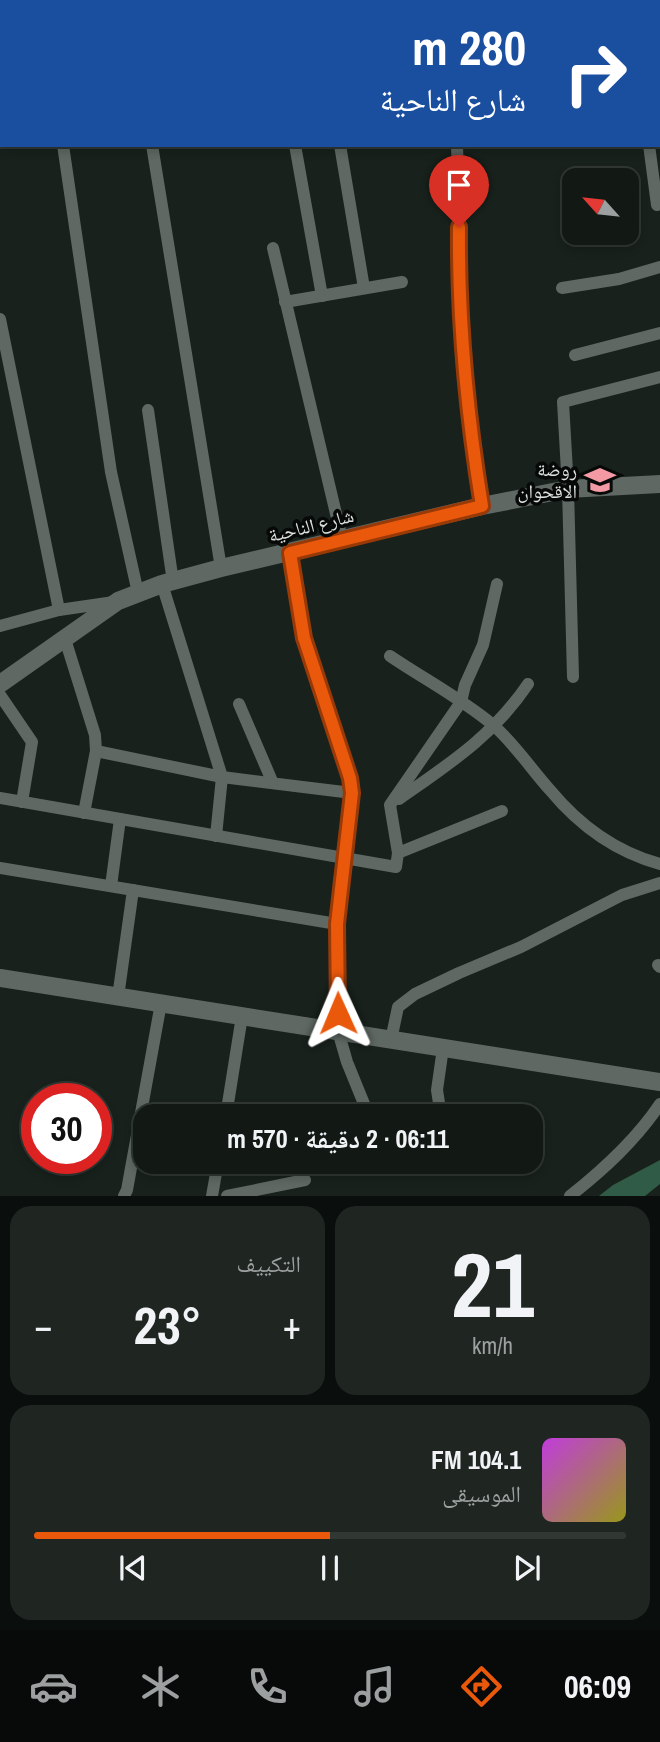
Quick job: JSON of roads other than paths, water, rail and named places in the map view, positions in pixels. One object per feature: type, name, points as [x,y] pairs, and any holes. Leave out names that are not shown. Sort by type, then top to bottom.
[{"type":"main road","name":"شارع الناحية","points":[[0,684],[118,601],[167,583],[482,506],[568,489],[660,484]]},
{"type":"main road","points":[[0,978],[660,1082]]},
{"type":"street","points":[[63,147],[111,472],[138,593]]},
{"type":"street","points":[[152,147],[221,568]]},
{"type":"street","points":[[295,147],[322,296]]},
{"type":"street","points":[[340,147],[364,289]]},
{"type":"street","points":[[457,147],[459,283],[471,438],[482,506]]},
{"type":"street","points":[[649,147],[657,205],[660,204]]},
{"type":"street","points":[[273,248],[342,539]]},
{"type":"street","points":[[562,288],[619,279],[660,267]]},
{"type":"street","points":[[285,302],[402,282]]},
{"type":"street","points":[[0,319],[59,610]]},
{"type":"street","points":[[575,355],[660,333]]},
{"type":"street","points":[[573,677],[563,402],[660,377]]},
{"type":"street","points":[[148,410],[167,583],[222,777],[216,836]]},
{"type":"street","points":[[290,553],[304,638],[350,778],[352,793],[337,924],[338,1031],[364,1104]]},
{"type":"street","points":[[0,798],[396,867],[398,853],[390,805],[461,702],[465,685],[483,645],[498,584]]},
{"type":"street","points":[[0,626],[59,610],[118,601]]},
{"type":"street","points":[[65,639],[95,735],[96,751],[84,813]]},
{"type":"street","points":[[390,656],[494,726],[567,809],[589,829],[632,855],[660,864]]},
{"type":"street","points":[[390,805],[471,748],[494,726],[528,684]]},
{"type":"street","points":[[0,695],[32,742],[22,802]]},
{"type":"street","points":[[239,704],[272,781]]},
{"type":"street","points":[[96,751],[222,777],[272,781],[352,793]]},
{"type":"street","points":[[398,853],[502,811]]},
{"type":"street","points":[[111,886],[120,819]]},
{"type":"street","points":[[0,868],[337,924]]},
{"type":"street","points":[[391,1040],[398,1007],[415,994],[521,947],[622,895],[660,883]]},
{"type":"street","points":[[118,997],[133,890]]},
{"type":"street","points":[[124,1196],[161,1003]]},
{"type":"street","points":[[228,1104],[243,1016]]},
{"type":"street","points":[[440,1104],[438,1090],[443,1048]]},
{"type":"street","points":[[570,1196],[618,1156],[660,1104]]},
{"type":"street","points":[[212,1196],[216,1174]]},
{"type":"street","points":[[227,1196],[305,1180]]},
{"type":"place","name":"روضة الاقحوان","points":[[600,480]]}]
